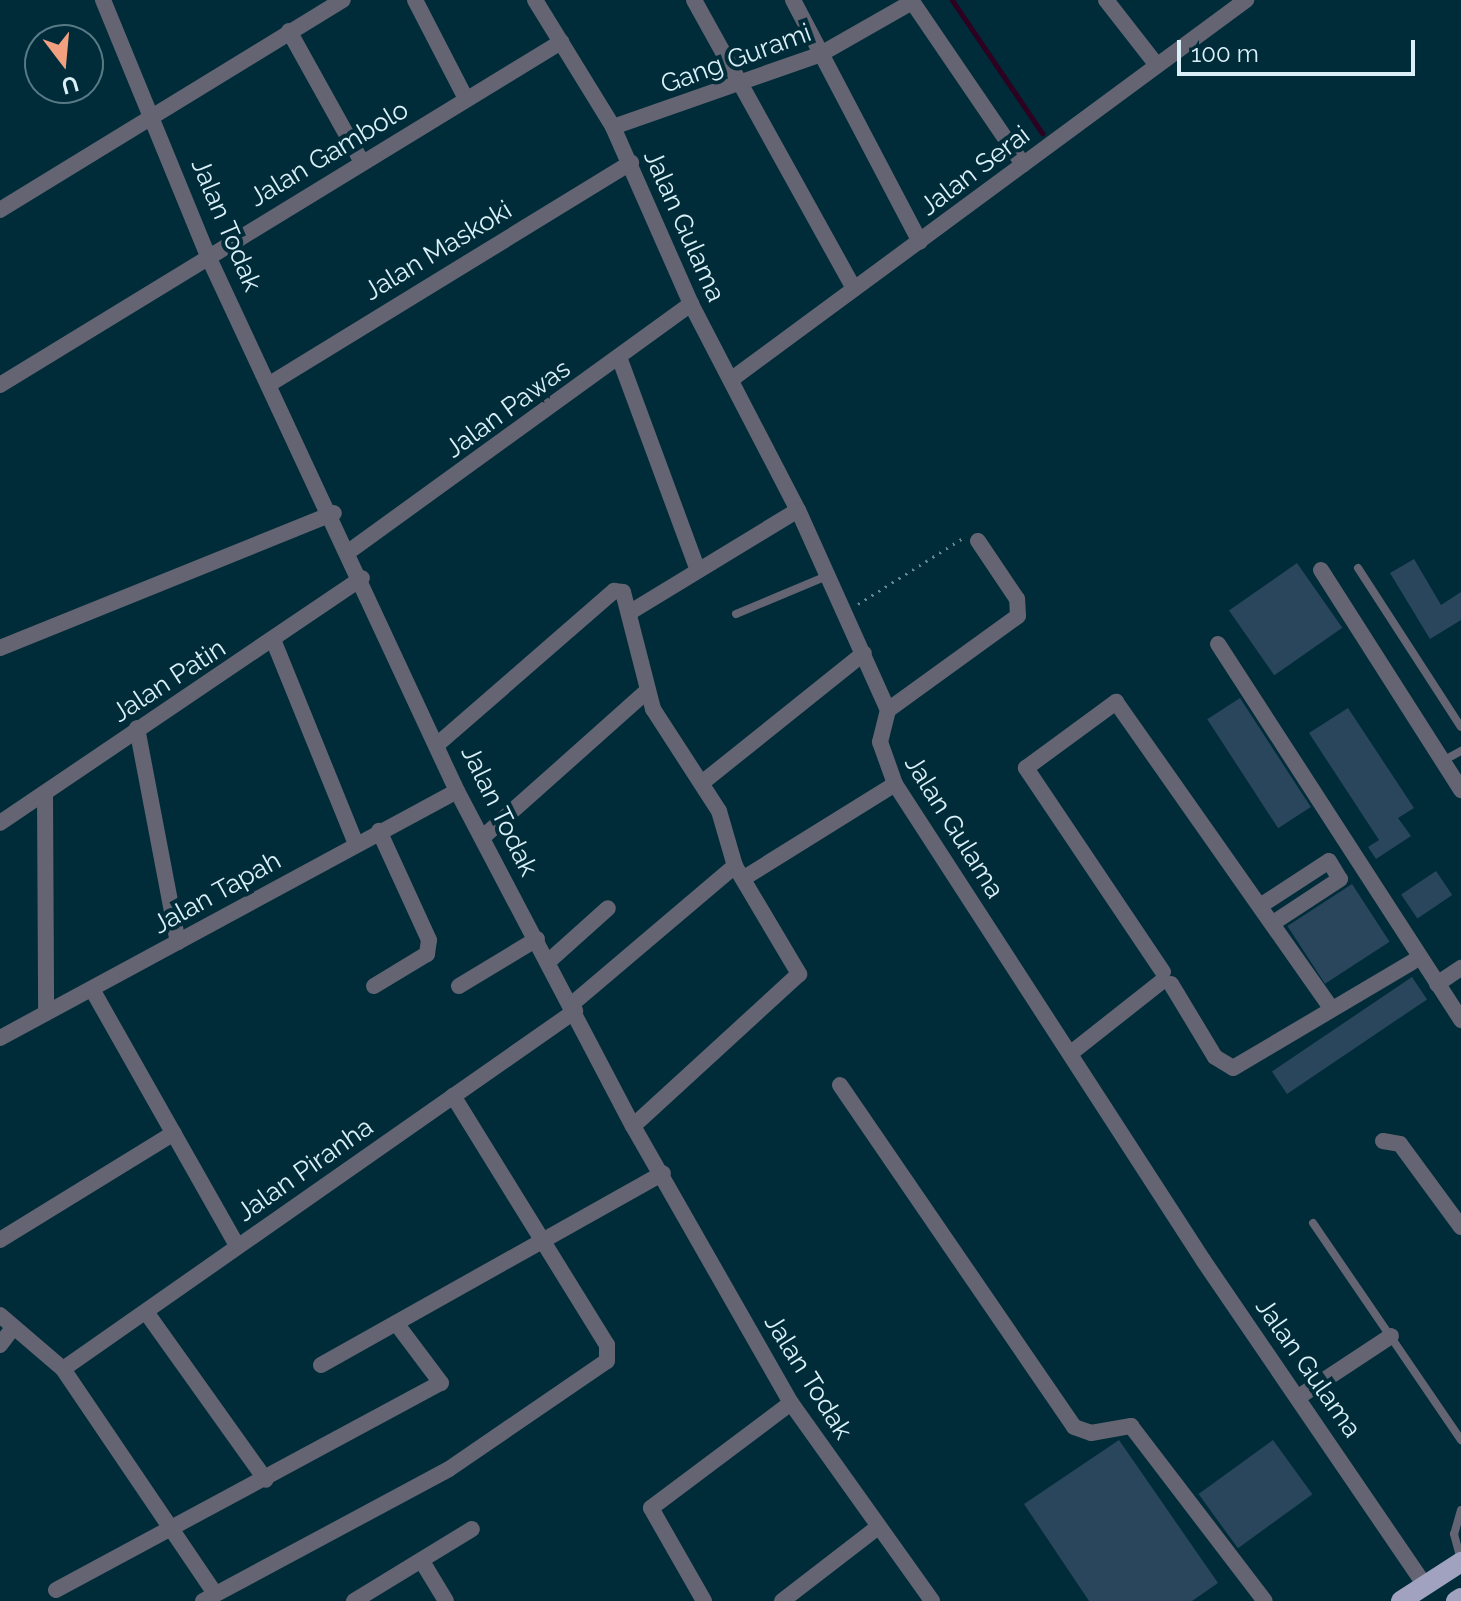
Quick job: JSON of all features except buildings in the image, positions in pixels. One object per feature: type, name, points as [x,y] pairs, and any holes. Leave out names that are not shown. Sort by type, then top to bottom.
[{"type":"main road","points":[[1401,1601],[1461,1561]]},
{"type":"main road","points":[[1456,1601],[1461,1598]]},
{"type":"street","name":"Jalan Todak","points":[[103,0],[153,111],[207,254],[273,382],[334,513],[439,743],[457,791],[574,1007],[633,1126],[663,1173],[791,1403],[932,1601]]},
{"type":"street","points":[[0,210],[153,111],[343,0]]},
{"type":"street","points":[[415,0],[466,99]]},
{"type":"street","name":"Jalan Gulama","points":[[535,0],[613,127],[691,304],[798,510],[864,653],[888,710],[880,742],[895,784],[1425,1585]]},
{"type":"street","points":[[694,0],[854,289]]},
{"type":"street","points":[[793,0],[819,55],[920,242]]},
{"type":"street","points":[[1106,0],[1156,64]]},
{"type":"street","name":"Jalan Serai","points":[[732,379],[1246,0]]},
{"type":"street","points":[[912,1],[1023,164]]},
{"type":"street","name":"Gang Gurami","points":[[613,127],[742,86],[819,55],[912,1]]},
{"type":"street","points":[[289,31],[362,162]]},
{"type":"street","name":"Jalan Gambolo","points":[[0,385],[207,254],[561,42]]},
{"type":"street","name":"Jalan Maskoki","points":[[273,382],[631,163]]},
{"type":"street","name":"Jalan Pawas","points":[[351,550],[691,304]]},
{"type":"street","points":[[619,357],[698,570]]},
{"type":"street","points":[[632,611],[798,510]]},
{"type":"street","points":[[0,648],[334,513]]},
{"type":"street","points":[[888,710],[1018,616],[1017,599],[978,541]]},
{"type":"street","points":[[1321,570],[1451,757],[1461,790]]},
{"type":"street","name":"Jalan Patin","points":[[0,823],[45,795],[137,728],[274,642],[362,578]]},
{"type":"street","points":[[439,743],[614,591],[623,592],[632,611],[653,709],[703,782],[739,872],[799,974],[633,1126]]},
{"type":"street","points":[[274,642],[356,844]]},
{"type":"street","points":[[1218,644],[1461,1020]]},
{"type":"street","points":[[703,782],[864,653]]},
{"type":"street","points":[[482,838],[648,690]]},
{"type":"street","points":[[1332,1009],[1120,704],[1110,704],[1026,768],[1215,1057],[1233,1068],[1412,962]]},
{"type":"street","points":[[137,728],[178,942]]},
{"type":"street","name":"Jalan Piranha","points":[[63,1369],[453,1096],[574,1007],[739,872],[895,784]]},
{"type":"street","name":"Jalan Tapah","points":[[0,1038],[46,1012],[93,991],[379,831],[457,791]]},
{"type":"street","points":[[45,795],[46,1012]]},
{"type":"street","points":[[374,986],[427,954],[429,940],[379,831]]},
{"type":"street","points":[[1260,906],[1329,861],[1340,879],[1273,923]]},
{"type":"street","points":[[549,961],[608,908]]},
{"type":"street","points":[[459,986],[537,939]]},
{"type":"street","points":[[1437,984],[1461,968]]},
{"type":"street","points":[[1071,1053],[1165,979]]},
{"type":"street","points":[[93,991],[237,1246]]},
{"type":"street","points":[[840,1085],[1074,1427],[1091,1433],[1131,1426],[1265,1601]]},
{"type":"street","points":[[0,1315],[63,1369],[173,1527],[209,1596],[449,1469],[600,1369],[607,1345],[539,1244],[453,1096]]},
{"type":"street","points":[[0,1240],[174,1133]]},
{"type":"street","points":[[1383,1141],[1400,1144],[1461,1227]]},
{"type":"street","points":[[321,1365],[663,1173]]},
{"type":"street","points":[[146,1312],[266,1480]]},
{"type":"street","points":[[56,1590],[266,1480],[441,1383],[396,1323]]},
{"type":"street","points":[[0,1345],[13,1328]]},
{"type":"street","points":[[1300,1396],[1391,1336]]},
{"type":"street","points":[[704,1601],[651,1508],[791,1403]]},
{"type":"street","points":[[782,1601],[878,1527]]},
{"type":"street","points":[[354,1601],[423,1563],[472,1529]]},
{"type":"street","points":[[423,1563],[446,1601]]},
{"type":"lane","points":[[1358,568],[1461,727]]},
{"type":"lane","points":[[736,614],[828,575]]},
{"type":"lane","points":[[1313,1223],[1461,1440]]},
{"type":"lane","points":[[1461,1510],[1454,1534],[1461,1561]]},
{"type":"path","points":[[844,613],[964,537],[978,541]]},
{"type":"waterway","points":[[952,0],[1042,133]]}]
